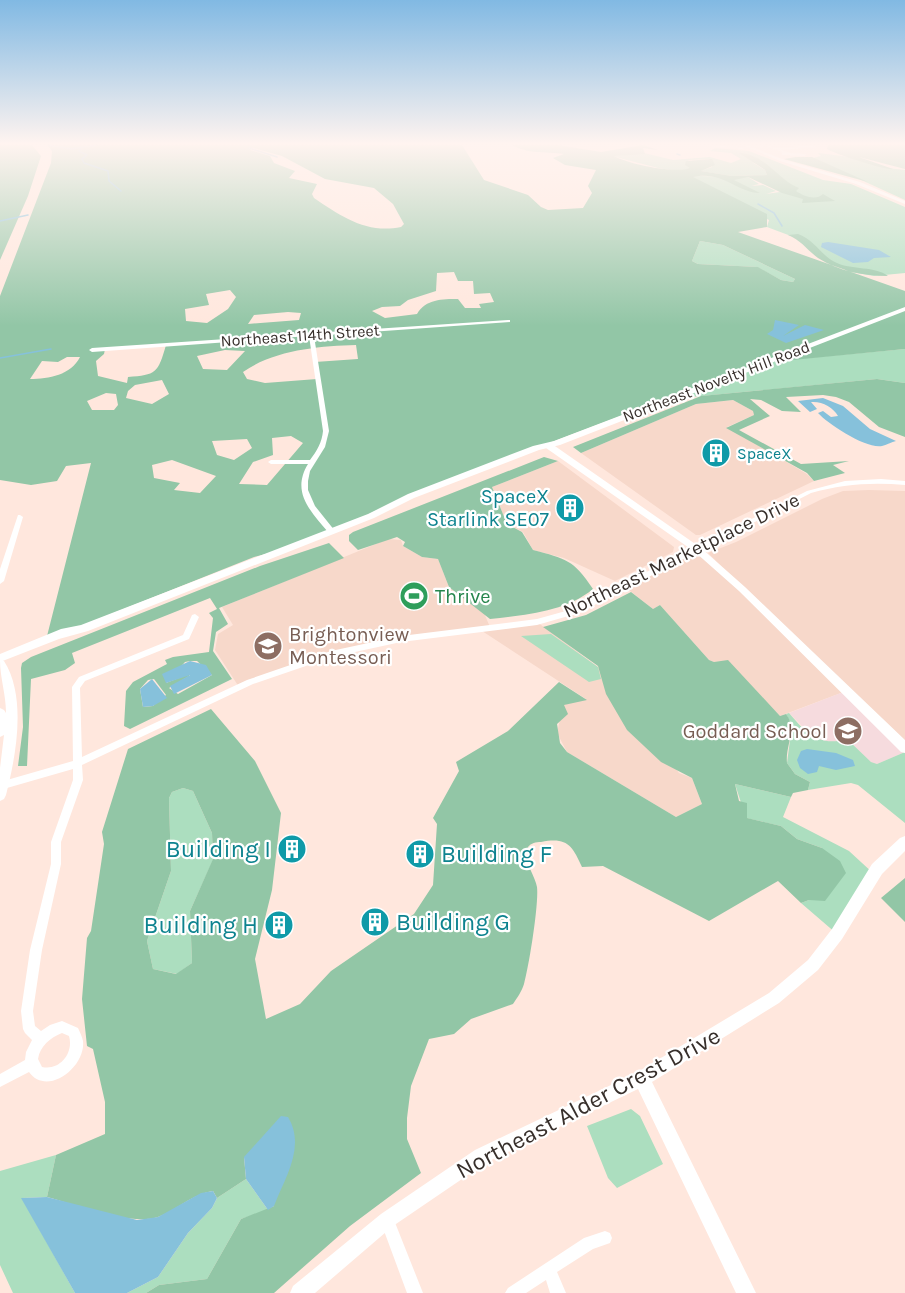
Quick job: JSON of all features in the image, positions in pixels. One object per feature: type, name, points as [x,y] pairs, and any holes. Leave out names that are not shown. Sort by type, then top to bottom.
[{"type":"street","name":"Northeast Novelty Hill Road","points":[[0,658],[84,628],[281,550],[531,456],[553,445],[905,307]]},
{"type":"street","name":"Northeast 114th Street","points":[[92,350],[508,321]]},
{"type":"street","points":[[311,335],[326,431],[323,446],[312,462],[304,481],[304,497],[331,531]]},
{"type":"street","points":[[553,445],[698,550],[742,589],[905,748]]},
{"type":"street","points":[[271,462],[312,462]]},
{"type":"street","name":"Northeast Marketplace Drive","points":[[1,789],[76,764],[245,684],[294,665],[331,654],[401,639],[537,622],[560,616],[698,550],[809,492],[846,482],[905,483]]},
{"type":"street","points":[[0,581],[20,517]]},
{"type":"street","points":[[40,1039],[29,1029],[27,1011],[36,950],[56,864],[56,842],[78,780],[76,694],[78,683],[186,637],[195,617]]},
{"type":"street","points":[[0,664],[9,685],[10,716],[1,789]]},
{"type":"street","points":[[0,713],[0,732]]},
{"type":"street","name":"Northeast Alder Crest Drive","points":[[300,1293],[387,1220],[481,1156],[642,1079],[750,1015],[813,965],[837,934],[877,869],[905,842]]},
{"type":"street","points":[[69,1028],[77,1038],[76,1053],[66,1067],[51,1075],[38,1073],[32,1063],[32,1055],[40,1039],[55,1029],[69,1028]]},
{"type":"street","points":[[0,1082],[32,1063]]},
{"type":"street","points":[[642,1079],[746,1293]]},
{"type":"street","points":[[387,1220],[415,1293]]},
{"type":"street","points":[[513,1293],[589,1243],[605,1238]]},
{"type":"street","points":[[549,1270],[558,1293]]},
{"type":"shaded area","points":[[733,400],[753,411],[754,415],[727,427],[807,474],[814,481],[700,535],[696,535],[581,453],[696,404]]},
{"type":"shaded area","points":[[558,461],[674,547],[673,552],[615,581],[564,558],[533,550],[523,532],[507,524],[492,487]]},
{"type":"shaded area","points":[[843,491],[905,491],[905,748],[846,691],[780,716],[728,661],[709,660],[660,605],[653,609],[625,587],[698,550],[761,607],[708,553],[736,542],[822,499]]},
{"type":"shaded area","points":[[388,539],[401,540],[403,546],[422,557],[438,559],[449,587],[484,613],[490,627],[537,622],[598,667],[679,773],[692,778],[702,804],[676,817],[567,752],[557,733],[563,705],[586,699],[479,629],[357,647],[239,687],[215,650],[218,634],[233,625],[222,607]]},
{"type":"shaded area","name":"Goddard School","points":[[846,691],[905,752],[877,764],[871,762],[847,739],[831,743],[814,738],[789,713]]},
{"type":"green space","points":[[0,205],[24,205],[0,260]]},
{"type":"green space","points":[[35,205],[325,205],[355,222],[389,229],[401,227],[404,224],[394,205],[539,205],[548,210],[583,208],[585,205],[750,205],[767,214],[767,227],[738,232],[905,291],[905,349],[761,363],[536,448],[281,550],[254,557],[46,640],[91,463],[66,466],[57,481],[31,485],[0,480],[0,296]],"holes":[[[700,241],[723,245],[795,279],[793,282],[781,280],[758,267],[698,264],[692,261]],[[454,272],[458,281],[473,281],[474,294],[490,293],[494,302],[479,304],[481,308],[465,308],[458,299],[440,300],[425,305],[417,314],[385,318],[372,311],[382,307],[400,306],[408,300],[436,291],[437,273]],[[230,290],[236,297],[228,309],[207,323],[186,321],[185,309],[209,305],[206,294]],[[301,313],[299,320],[248,324],[254,315]],[[166,345],[161,362],[155,371],[128,377],[127,383],[98,376],[96,361],[104,354],[105,349]],[[356,345],[358,359],[315,362],[317,379],[265,383],[247,379],[243,372],[283,354]],[[225,350],[245,351],[227,370],[203,369],[197,356]],[[67,357],[80,357],[71,368],[59,375],[30,379],[42,361],[58,362]],[[162,380],[169,394],[152,404],[126,398],[128,391],[135,385]],[[106,393],[116,394],[118,405],[114,410],[92,410],[87,401]],[[291,436],[303,443],[267,485],[239,484],[253,462],[273,455],[272,438]],[[247,439],[252,448],[234,460],[217,455],[212,441]],[[172,460],[216,476],[200,493],[174,490],[180,483],[154,478],[152,465]]]},
{"type":"green space","points":[[740,205],[901,205],[905,207],[905,273],[874,276],[851,272],[818,257],[799,239],[767,227],[769,220]]},
{"type":"green space","points":[[788,235],[804,236],[837,263],[877,271],[888,276],[852,272],[826,263]]},
{"type":"green space","points":[[700,241],[723,245],[795,279],[793,282],[781,280],[757,267],[698,264],[692,261]]},
{"type":"green space","points":[[905,349],[905,383],[877,379],[671,399],[0,431]]},
{"type":"green space","points":[[877,379],[905,383],[905,437],[879,427],[849,402],[836,397],[823,395],[786,397],[801,412],[782,411],[761,400],[750,399],[770,416],[739,430],[801,464],[849,461],[833,465],[845,473],[814,481],[807,473],[726,428],[754,415],[753,411],[733,400],[696,404],[581,453],[573,447],[701,396]]},
{"type":"green space","points":[[544,457],[558,461],[492,487],[507,524],[522,532],[533,550],[561,558],[574,566],[593,589],[570,603],[544,611],[490,619],[449,587],[438,559],[422,557],[403,546],[405,542],[397,537],[358,550],[349,541],[349,535],[353,532]]},
{"type":"green space","points":[[329,543],[344,558],[219,608],[228,624],[216,632],[213,651],[232,679],[130,729],[124,726],[126,691],[133,682],[167,664],[165,660],[209,652],[213,618],[209,613],[217,609],[210,598],[72,653],[75,663],[65,670],[31,679],[27,766],[18,766],[23,727],[22,663],[31,657],[260,566]],"holes":[[[197,661],[212,675],[178,694],[169,688],[189,674],[166,683],[185,662]],[[154,679],[166,695],[153,706],[143,707],[140,689],[148,680]]]},
{"type":"green space","points":[[631,592],[653,609],[660,605],[709,660],[714,662],[728,660],[780,716],[786,714],[791,725],[787,763],[795,774],[810,782],[808,790],[793,793],[791,797],[735,784],[739,801],[747,803],[747,818],[781,826],[797,839],[822,848],[840,861],[846,873],[825,901],[809,900],[801,903],[778,881],[709,921],[603,866],[582,867],[568,844],[550,841],[531,845],[526,851],[526,856],[536,882],[537,907],[524,984],[513,1004],[471,1019],[454,1034],[429,1039],[411,1086],[407,1118],[407,1139],[421,1173],[350,1226],[274,1293],[146,1293],[159,1285],[207,1279],[241,1219],[274,1206],[244,1157],[246,1179],[217,1198],[213,1191],[205,1193],[158,1217],[133,1219],[118,1217],[47,1197],[56,1155],[105,1134],[105,1102],[93,1049],[87,1046],[82,999],[87,938],[91,931],[104,844],[102,832],[128,749],[211,709],[255,761],[281,813],[272,890],[255,959],[266,1019],[300,1004],[331,971],[414,914],[433,885],[437,824],[433,818],[459,771],[456,762],[508,731],[559,682],[587,700],[564,705],[568,714],[557,724],[560,743],[567,752],[676,817],[702,804],[692,778],[661,762],[627,730],[606,694],[598,666],[543,627],[586,615]],"holes":[[[183,788],[193,791],[212,833],[213,859],[190,911],[192,963],[176,974],[153,969],[147,941],[171,871],[169,798],[172,792]]]},
{"type":"green space","points":[[551,634],[598,667],[601,679],[589,682],[521,636]]},
{"type":"green space","points":[[789,713],[801,727],[821,740],[847,739],[871,762],[877,764],[905,752],[905,823],[858,785],[851,783],[808,790],[810,782],[795,774],[787,763],[792,725],[786,714]]},
{"type":"green space","points":[[735,784],[791,797],[783,817],[849,851],[874,874],[837,934],[801,903],[809,900],[822,848],[797,839],[781,826],[746,818]]},
{"type":"green space","points":[[183,788],[193,791],[212,833],[213,860],[190,911],[192,963],[177,974],[153,969],[147,941],[171,871],[169,798],[172,792]]},
{"type":"green space","points":[[905,878],[905,922],[881,898]]},
{"type":"green space","points":[[631,1109],[640,1116],[663,1164],[617,1188],[608,1178],[587,1126]]},
{"type":"green space","points":[[56,1155],[47,1197],[22,1198],[75,1293],[13,1293],[0,1265],[0,1171]]},
{"type":"green space","points":[[246,1179],[268,1210],[241,1219],[207,1279],[159,1285],[146,1293],[127,1293],[158,1277],[188,1233],[212,1208],[217,1198]]},
{"type":"water","points":[[822,243],[879,250],[891,257],[853,263],[821,247]]},
{"type":"water","points":[[775,320],[799,325],[783,336],[805,325],[824,330],[786,343],[767,334],[773,330]]},
{"type":"water","points":[[823,398],[843,406],[870,429],[896,441],[875,446],[857,440],[818,413],[823,411],[831,417],[838,416],[830,407],[819,402],[811,402],[817,409],[810,412],[798,401]]},
{"type":"water","points":[[190,661],[206,665],[212,675],[174,694],[170,686],[190,675],[166,683],[162,674]]},
{"type":"water","points":[[152,679],[167,698],[153,706],[143,707],[140,689]]},
{"type":"water","points":[[807,749],[836,753],[853,760],[855,766],[836,770],[819,766],[817,772],[808,774],[800,768],[797,760],[801,751]]},
{"type":"water","points":[[281,1116],[288,1117],[293,1128],[294,1151],[288,1173],[274,1206],[268,1210],[246,1179],[244,1157]]},
{"type":"water","points":[[213,1191],[217,1198],[212,1208],[188,1233],[158,1277],[127,1293],[75,1293],[21,1198],[47,1197],[137,1220],[158,1217],[201,1193]]},
{"type":"waterway","points":[[760,205],[774,213],[782,226]]},
{"type":"waterway","points":[[0,221],[28,215]]},
{"type":"waterway","points":[[0,358],[51,349]]},
{"type":"place","name":"SpaceX","points":[[716,453]]},
{"type":"place","name":"SpaceX Starlink SE07","points":[[570,508]]},
{"type":"place","name":"Thrive","points":[[414,596]]},
{"type":"place","name":"Brightonview Montessori","points":[[268,646]]},
{"type":"place","name":"Goddard School","points":[[848,731]]},
{"type":"place","name":"Building I","points":[[292,849]]},
{"type":"place","name":"Building F","points":[[420,854]]},
{"type":"place","name":"Building G","points":[[375,922]]},
{"type":"place","name":"Building H","points":[[279,925]]}]
